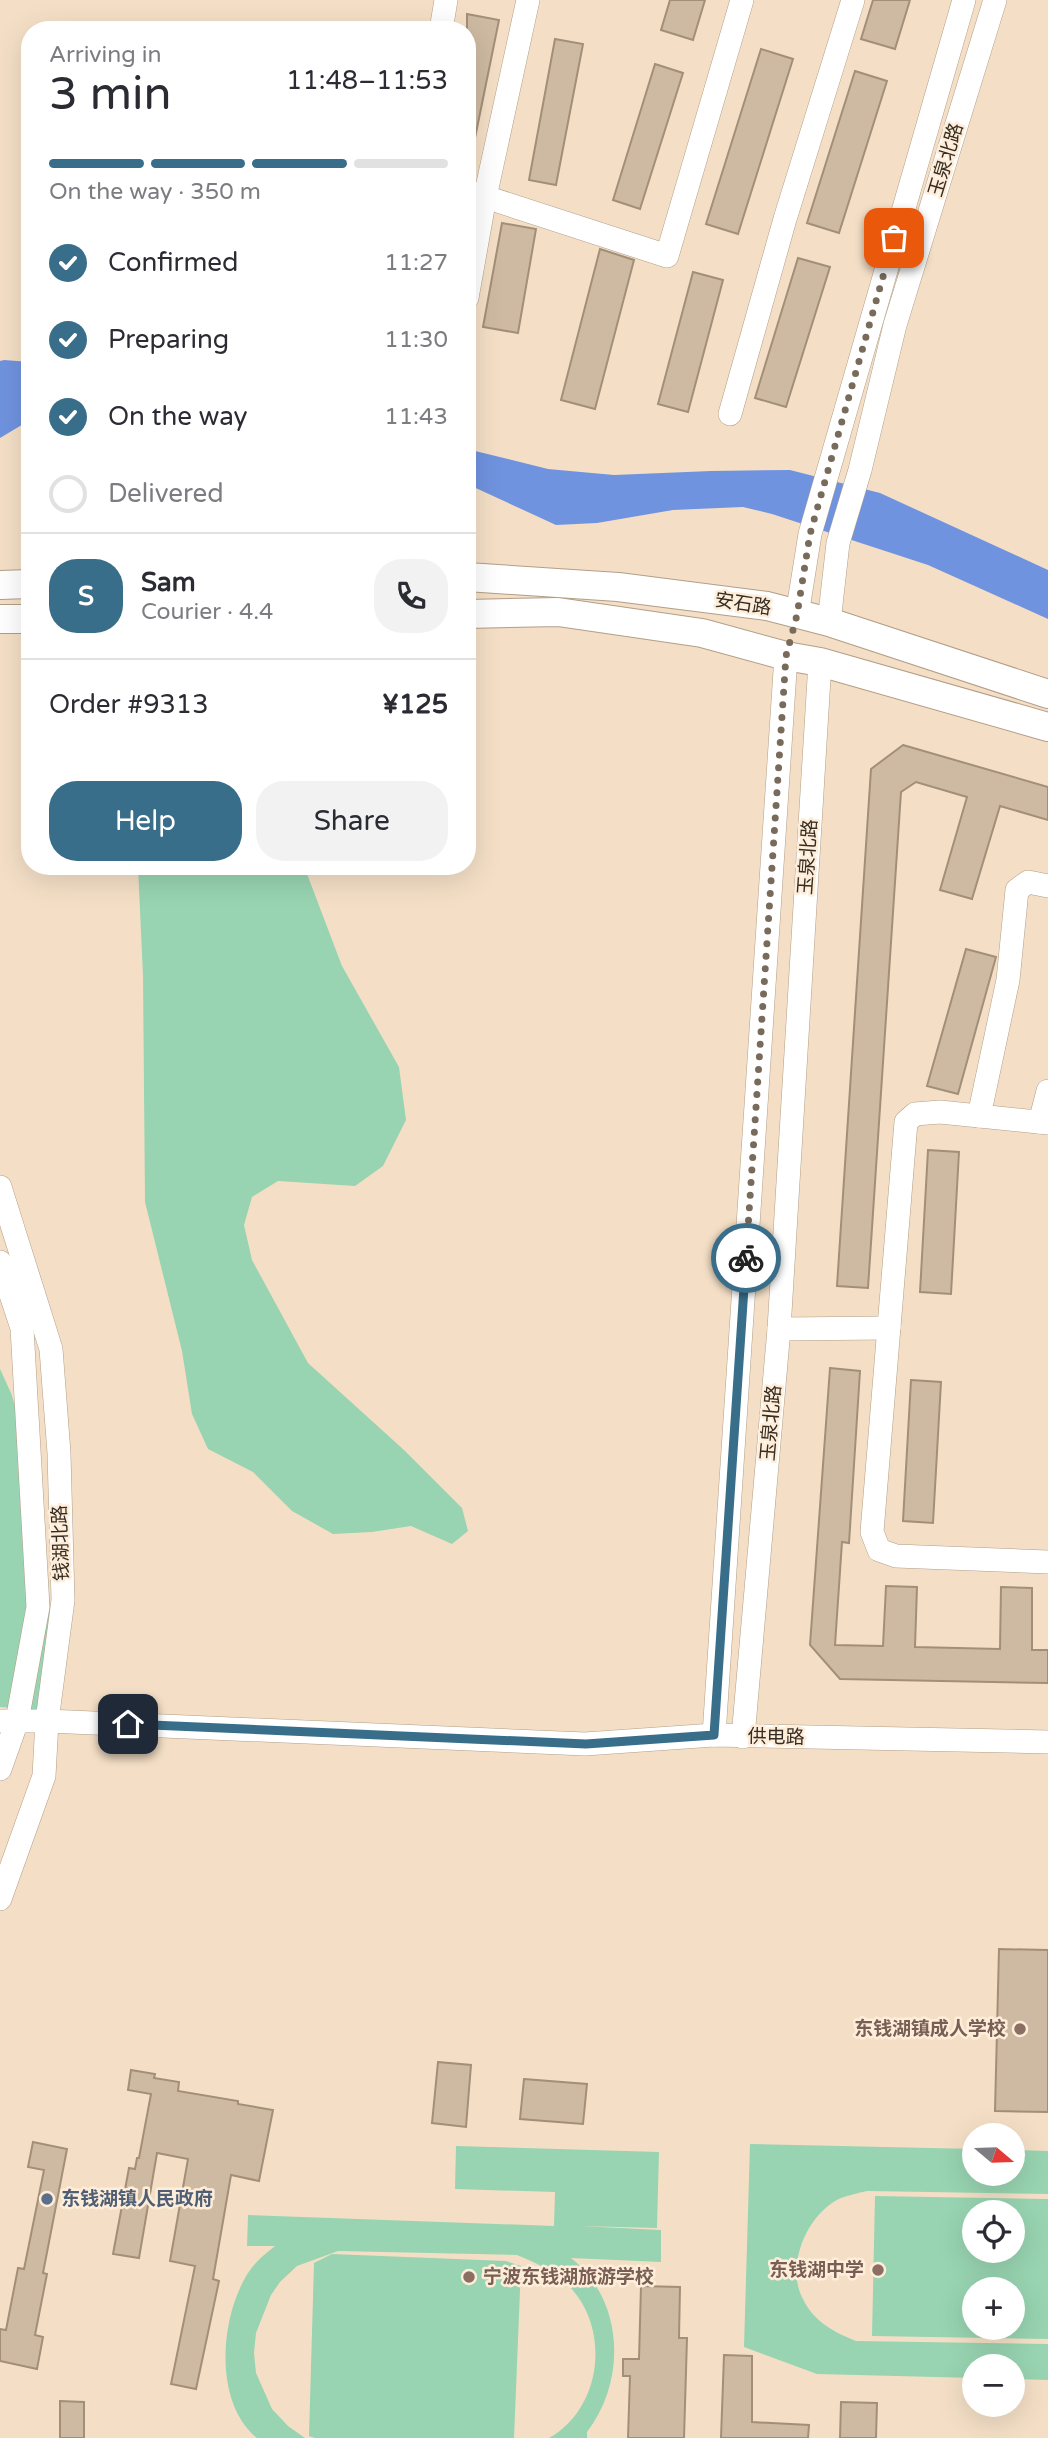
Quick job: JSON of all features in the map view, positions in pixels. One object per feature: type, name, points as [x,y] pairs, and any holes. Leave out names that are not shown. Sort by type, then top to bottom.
[{"type":"main road","name":"安石路","points":[[476,578],[618,587],[767,606],[829,622],[1048,694]]},
{"type":"main road","points":[[0,585],[21,584]]},
{"type":"main road","name":"安石路","points":[[476,614],[558,612],[702,633],[786,656],[820,662],[1048,727]]},
{"type":"main road","name":"玉泉北路","points":[[786,656],[797,615]]},
{"type":"main road","points":[[0,619],[21,619]]},
{"type":"main road","name":"玉泉北路","points":[[820,662],[829,622]]},
{"type":"street","points":[[442,21],[446,0]]},
{"type":"street","points":[[528,0],[476,194],[667,256],[742,0]]},
{"type":"street","points":[[730,414],[785,219],[853,0]]},
{"type":"street","name":"玉泉北路","points":[[797,615],[810,534],[964,0]]},
{"type":"street","name":"玉泉北路","points":[[829,622],[838,543],[860,470],[895,325],[995,0]]},
{"type":"street","name":"玉泉北路","points":[[714,1735],[786,656]]},
{"type":"street","name":"玉泉北路","points":[[743,1737],[779,1329],[820,662]]},
{"type":"street","points":[[979,1116],[1008,980],[1017,890],[1028,882],[1048,886]]},
{"type":"street","points":[[1048,1091],[1044,1122],[940,1112],[915,1114],[906,1122],[872,1532],[878,1550],[895,1556],[1048,1562]]},
{"type":"street","name":"钱湖北路","points":[[0,1186],[51,1349],[59,1453],[63,1600],[47,1721],[44,1776],[0,1899]]},
{"type":"street","name":"钱湖北路","points":[[0,1262],[22,1328],[38,1607],[8,1721],[0,1769]]},
{"type":"street","points":[[779,1329],[889,1328]]},
{"type":"street","name":"供电路","points":[[8,1721],[586,1744],[714,1735],[1048,1742]]},
{"type":"green space","points":[[138,875],[307,875],[342,966],[399,1067],[406,1120],[383,1166],[355,1186],[278,1181],[252,1197],[244,1225],[252,1260],[308,1363],[404,1450],[462,1508],[468,1531],[452,1544],[411,1526],[333,1534],[292,1511],[253,1472],[208,1449],[192,1414],[182,1351],[145,1202],[143,976]]},
{"type":"green space","points":[[0,1369],[11,1393],[41,1487],[51,1619],[44,1710],[0,1707]]},
{"type":"green space","points":[[750,2144],[962,2149],[962,2186],[1026,2186],[1026,2150],[1048,2151],[1048,2194],[867,2191],[841,2198],[818,2215],[809,2228],[798,2256],[797,2271],[798,2286],[813,2314],[832,2330],[848,2338],[856,2341],[1048,2344],[1048,2380],[1025,2379],[1025,2354],[962,2354],[962,2378],[817,2374],[744,2347]]},
{"type":"green space","points":[[456,2146],[659,2152],[657,2228],[579,2226],[661,2230],[661,2262],[571,2258],[589,2275],[601,2296],[610,2318],[614,2341],[609,2389],[587,2432],[587,2438],[549,2438],[567,2425],[580,2408],[590,2388],[595,2367],[591,2324],[582,2304],[569,2286],[557,2276],[517,2255],[338,2251],[297,2266],[280,2282],[271,2295],[256,2333],[256,2373],[272,2409],[288,2426],[305,2438],[257,2438],[243,2422],[233,2403],[227,2382],[226,2358],[231,2312],[239,2291],[254,2265],[275,2246],[247,2246],[248,2215],[554,2226],[555,2192],[455,2189]]},
{"type":"green space","points":[[875,2196],[1048,2199],[1048,2339],[1025,2339],[1025,2277],[962,2277],[962,2338],[872,2336]]},
{"type":"green space","points":[[332,2254],[506,2261],[521,2266],[514,2438],[309,2436],[314,2263]]},
{"type":"water","points":[[0,361],[21,361],[21,425],[0,438]]},
{"type":"water","points":[[476,451],[548,469],[614,475],[790,470],[880,493],[1048,570],[1048,619],[928,565],[743,507],[673,510],[597,523],[556,525],[476,488]]},
{"type":"building","points":[[670,0],[705,0],[693,40],[661,30]]},
{"type":"building","points":[[873,0],[910,0],[895,49],[861,39]]},
{"type":"building","points":[[467,14],[499,20],[476,133],[476,21],[467,21]]},
{"type":"building","points":[[555,39],[583,44],[556,185],[529,180]]},
{"type":"building","points":[[761,49],[793,59],[738,234],[706,224]]},
{"type":"building","points":[[655,64],[683,73],[640,209],[613,200]]},
{"type":"building","points":[[855,71],[887,81],[839,233],[807,223]]},
{"type":"building","points":[[502,223],[536,229],[518,333],[483,327]]},
{"type":"building","points":[[600,249],[634,260],[595,409],[561,400]]},
{"type":"building","points":[[798,258],[830,267],[786,407],[755,398]]},
{"type":"building","points":[[693,272],[723,280],[688,412],[658,404]]},
{"type":"building","points":[[903,745],[1048,787],[1048,820],[1000,806],[972,899],[940,890],[967,797],[916,782],[901,792],[868,1288],[837,1286],[871,769]]},
{"type":"building","points":[[966,949],[996,957],[958,1094],[927,1086]]},
{"type":"building","points":[[928,1150],[959,1152],[951,1294],[920,1292]]},
{"type":"building","points":[[830,1368],[860,1371],[849,1543],[842,1542],[835,1645],[883,1646],[886,1586],[917,1587],[915,1647],[1000,1649],[1001,1587],[1032,1588],[1032,1650],[1048,1650],[1048,1683],[840,1679],[810,1645]]},
{"type":"building","points":[[911,1380],[941,1382],[933,1523],[903,1521]]},
{"type":"building","name":"东钱湖镇成人学校","points":[[999,1949],[1048,1950],[1048,2112],[995,2111]]},
{"type":"building","points":[[438,2062],[471,2065],[466,2127],[432,2123]]},
{"type":"building","points":[[131,2070],[155,2074],[154,2078],[179,2082],[178,2091],[273,2110],[259,2181],[231,2175],[213,2279],[219,2281],[196,2389],[171,2384],[195,2266],[170,2261],[188,2159],[157,2153],[139,2258],[113,2254],[129,2168],[135,2169],[139,2158],[151,2094],[128,2090]]},
{"type":"building","points":[[524,2079],[587,2084],[583,2124],[520,2119]]},
{"type":"building","points":[[33,2142],[67,2149],[43,2273],[47,2274],[35,2335],[43,2337],[37,2369],[0,2361],[0,2329],[6,2330],[18,2268],[24,2269],[44,2170],[28,2167]]},
{"type":"building","points":[[641,2286],[680,2287],[679,2338],[687,2338],[684,2438],[628,2438],[630,2376],[623,2376],[623,2359],[639,2359]]},
{"type":"building","points":[[724,2355],[752,2356],[752,2422],[809,2425],[808,2438],[721,2438]]},
{"type":"building","points":[[60,2401],[84,2402],[84,2438],[60,2438]]},
{"type":"building","points":[[841,2402],[877,2403],[876,2438],[840,2438]]},
{"type":"way so far","points":[[746,1258],[786,656],[797,615],[810,534],[894,238]]},
{"type":"place","name":"东钱湖镇成人学校","points":[[1020,2029]]},
{"type":"place","name":"东钱湖镇人民政府","points":[[47,2199]]},
{"type":"place","name":"东钱湖中学","points":[[878,2270]]},
{"type":"place","name":"宁波东钱湖旅游学校","points":[[469,2277]]},
{"type":"route","points":[[128,1724],[586,1744],[714,1735],[746,1258]]}]
